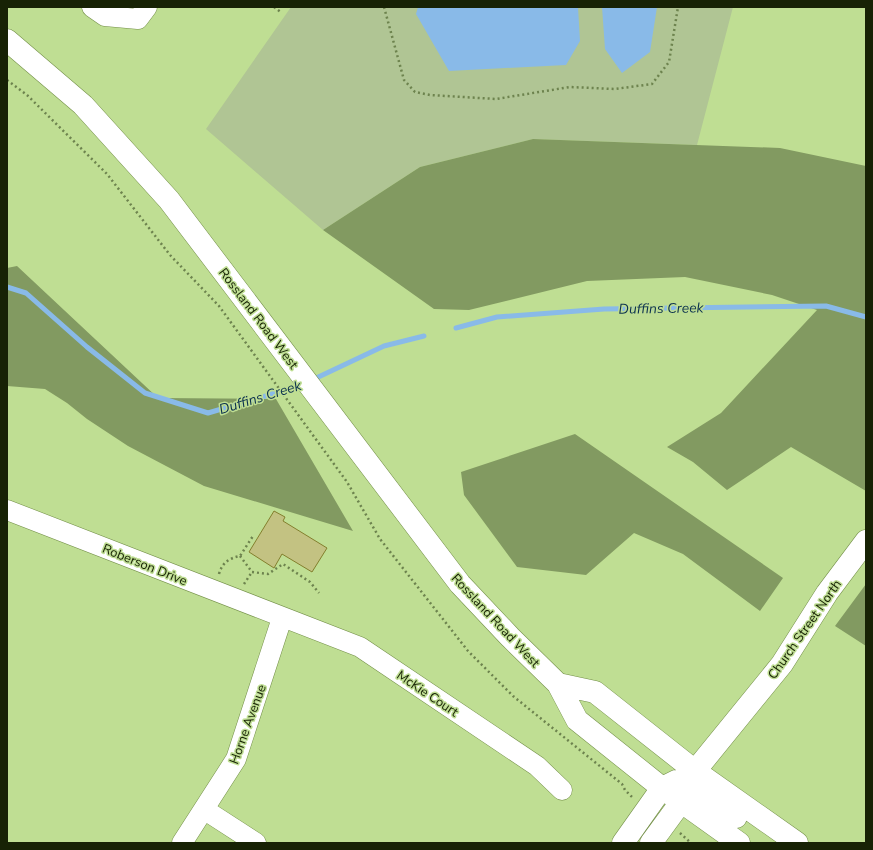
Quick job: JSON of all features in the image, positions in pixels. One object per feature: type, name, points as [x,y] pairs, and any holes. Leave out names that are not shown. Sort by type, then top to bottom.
[{"type":"main road","name":"Rossland Road West","points":[[7,40],[83,105],[169,200],[460,584],[510,637],[558,684],[577,720],[662,788],[684,796],[739,843]]},
{"type":"main road","name":"Church Street North","points":[[651,843],[684,796],[694,771],[782,664],[827,593],[863,546]]},
{"type":"main road","points":[[558,684],[595,692],[694,771],[797,843]]},
{"type":"main road","name":"Church Street North","points":[[623,843],[662,788],[694,771]]},
{"type":"main road","points":[[684,796],[719,805],[776,843]]},
{"type":"street","points":[[92,7],[105,16],[138,19],[147,7]]},
{"type":"street","name":"Roberson Drive","points":[[7,510],[20,513],[282,618]]},
{"type":"street","name":"McKie Court","points":[[282,618],[360,647],[537,766],[562,790]]},
{"type":"street","name":"Horne Avenue","points":[[182,843],[205,810],[236,759],[282,618]]},
{"type":"street","points":[[205,810],[256,843]]},
{"type":"path","points":[[274,7],[282,13]]},
{"type":"path","points":[[384,7],[404,80],[415,92],[430,95],[496,99],[570,87],[615,89],[652,84],[669,62],[678,7]]},
{"type":"path","points":[[7,80],[27,96],[107,174],[170,255],[219,306],[346,482],[380,539],[468,650],[513,696],[622,784],[625,790],[646,810]]},
{"type":"path","points":[[213,591],[222,565],[233,557],[240,556],[253,536]]},
{"type":"path","points":[[240,556],[252,572],[268,574],[283,564],[310,582],[319,593]]},
{"type":"path","points":[[666,823],[691,842]]},
{"type":"green space","points":[[291,7],[733,7],[697,145],[533,139],[420,167],[323,230],[206,129]]},
{"type":"green space","points":[[533,139],[780,148],[866,166],[866,491],[791,447],[727,490],[693,462],[667,447],[721,413],[817,310],[772,295],[685,277],[587,281],[469,310],[434,309],[323,230],[420,167]]},
{"type":"green space","points":[[17,266],[158,398],[276,399],[353,531],[204,486],[128,446],[45,389],[7,386],[7,268]]},
{"type":"green space","points":[[575,434],[783,578],[760,611],[683,554],[634,533],[586,575],[517,567],[464,495],[461,472]]},
{"type":"green space","points":[[866,584],[866,646],[835,626]]},
{"type":"water","points":[[418,7],[578,7],[580,41],[566,65],[449,71],[416,14]]},
{"type":"water","points":[[602,7],[657,7],[650,52],[622,73],[605,49]]},
{"type":"building","points":[[274,511],[285,517],[283,521],[327,548],[312,572],[282,554],[274,568],[249,552]]},
{"type":"waterway","name":"Duffins Creek","points":[[7,287],[26,293],[87,347],[145,393],[208,413],[303,385]]},
{"type":"waterway","name":"Duffins Creek","points":[[456,328],[497,317],[604,309],[826,306],[866,317]]},
{"type":"waterway","name":"Duffins Creek","points":[[312,380],[384,346],[424,336]]}]
